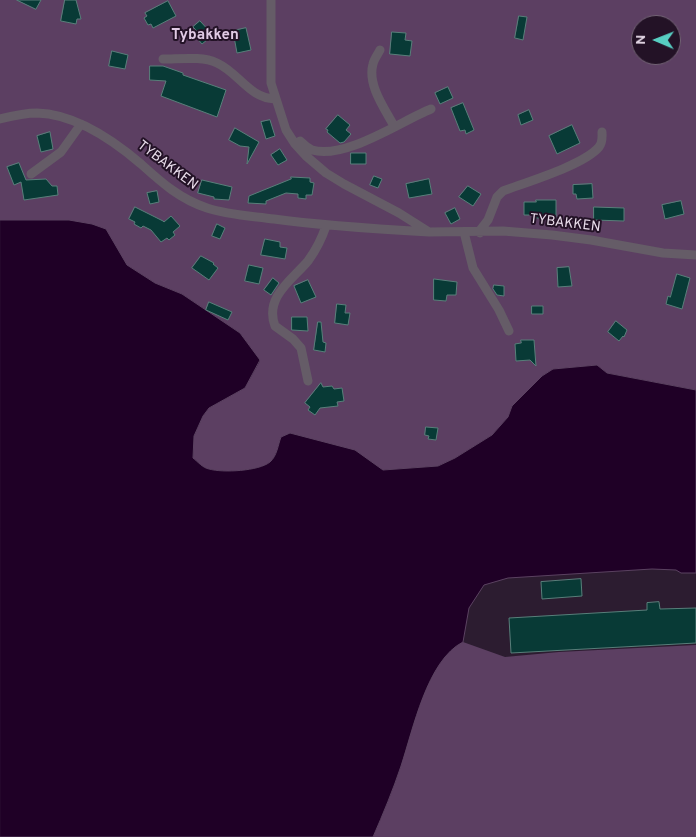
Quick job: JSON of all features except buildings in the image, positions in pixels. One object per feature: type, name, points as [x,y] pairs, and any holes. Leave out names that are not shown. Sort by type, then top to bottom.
[{"type":"street","points":[[271,0],[271,84],[286,130],[295,144],[306,156],[332,176],[429,232]]},
{"type":"street","points":[[380,50],[374,62],[372,78],[378,97],[394,126]]},
{"type":"street","points":[[163,59],[197,59],[215,62],[226,68],[254,93],[266,99],[275,99]]},
{"type":"street","points":[[295,144],[300,141],[310,150],[340,149],[376,137],[394,126],[431,109]]},
{"type":"street","name":"TYBAKKEN","points":[[0,118],[38,113],[57,116],[81,124],[106,137],[158,180],[187,200],[209,208],[235,214],[326,226],[429,232],[480,233],[503,231],[552,235],[663,253],[696,255]]},
{"type":"street","points":[[31,174],[62,152],[81,124]]},
{"type":"street","points":[[480,233],[480,229],[488,220],[497,196],[503,191],[553,172],[591,153],[602,141],[602,132]]},
{"type":"street","points":[[308,381],[301,348],[293,339],[275,326],[274,310],[279,291],[310,258],[322,238],[326,226]]},
{"type":"street","points":[[464,232],[473,268],[499,310],[509,331]]},
{"type":"shaded area","points":[[0,0],[696,0],[696,390],[607,373],[597,365],[553,369],[542,376],[512,406],[508,417],[492,435],[455,458],[438,466],[383,470],[281,437],[274,457],[265,465],[241,471],[209,469],[193,458],[194,436],[203,416],[209,408],[245,388],[260,361],[240,333],[182,294],[155,283],[127,265],[69,220],[0,220]]},
{"type":"shaded area","points":[[0,220],[69,220],[92,224],[106,229],[127,265],[155,283],[182,294],[240,333],[260,360],[245,388],[209,408],[203,416],[194,436],[193,458],[209,469],[223,471],[241,470],[265,465],[274,457],[281,437],[290,433],[355,450],[383,470],[438,466],[455,458],[492,435],[508,417],[512,406],[542,376],[553,369],[597,365],[607,373],[696,390],[696,573],[652,569],[508,578],[484,585],[469,608],[463,642],[450,651],[440,664],[423,697],[395,784],[373,837],[0,837]]},
{"type":"shaded area","points":[[463,642],[505,657],[559,652],[696,645],[696,837],[373,837],[395,784],[416,715],[431,679],[440,663],[450,651]]},
{"type":"district","name":"Tybakken","points":[[205,36]]}]
